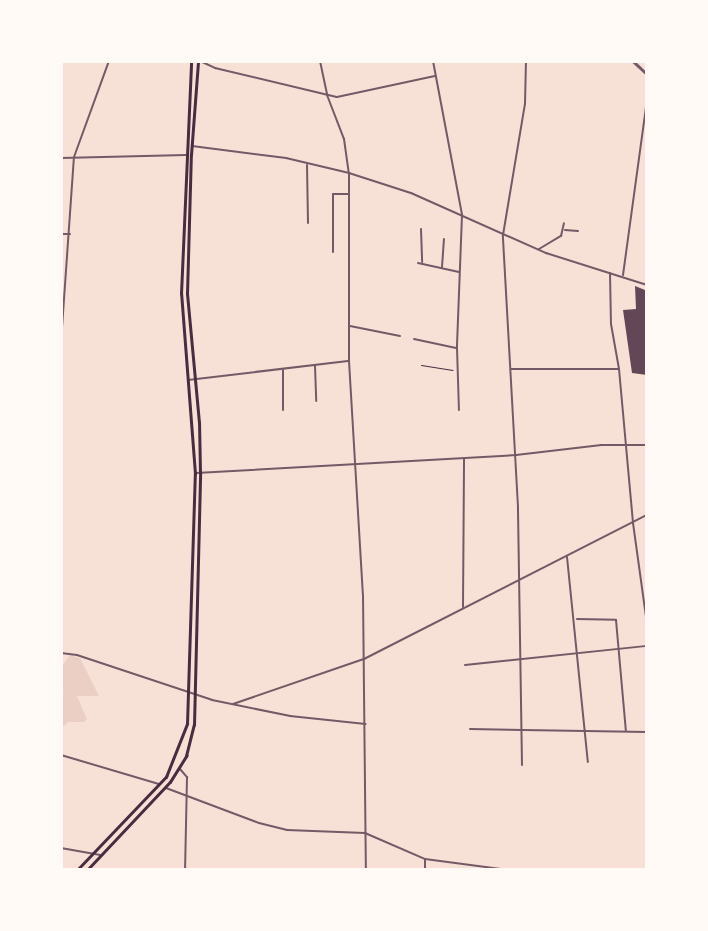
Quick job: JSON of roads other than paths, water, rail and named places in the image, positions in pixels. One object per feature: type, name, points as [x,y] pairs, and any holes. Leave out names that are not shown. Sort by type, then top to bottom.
[{"type":"main road","points":[[77,870],[160,785],[182,742],[189,694],[195,474],[181,294],[191,61]]},
{"type":"main road","points":[[87,870],[165,788],[179,769],[192,735],[196,696],[200,473],[187,294],[191,155],[199,61]]},
{"type":"main road","points":[[183,223],[190,223]]},
{"type":"main road","points":[[181,294],[187,294]]},
{"type":"main road","points":[[190,588],[196,588]]},
{"type":"street","points":[[61,342],[71,234],[74,157],[109,61]]},
{"type":"street","points":[[199,61],[215,68],[337,97],[436,76]]},
{"type":"street","points":[[320,61],[327,95],[344,139],[349,173],[349,361],[364,659],[366,870]]},
{"type":"street","points":[[433,61],[462,215],[457,348],[459,410]]},
{"type":"street","points":[[522,765],[516,455],[503,235],[525,104],[526,61]]},
{"type":"street","points":[[633,61],[647,74]]},
{"type":"street","points":[[623,276],[647,99]]},
{"type":"street","points":[[186,147],[224,148],[349,173],[411,193],[538,250],[647,285]]},
{"type":"street","points":[[61,158],[191,155]]},
{"type":"street","points":[[307,164],[308,223]]},
{"type":"street","points":[[333,253],[333,195],[350,195]]},
{"type":"street","points":[[538,250],[554,242],[564,230],[564,223]]},
{"type":"street","points":[[421,229],[420,263],[460,272]]},
{"type":"street","points":[[564,230],[578,231]]},
{"type":"street","points":[[61,234],[71,234]]},
{"type":"street","points":[[442,268],[444,239]]},
{"type":"street","points":[[610,272],[611,324],[619,369],[633,523],[647,624]]},
{"type":"street","points":[[61,286],[66,286]]},
{"type":"street","points":[[349,326],[400,336]]},
{"type":"street","points":[[414,339],[457,348]]},
{"type":"street","points":[[188,380],[349,361]]},
{"type":"street","points":[[315,365],[316,401]]},
{"type":"street","points":[[283,369],[283,410]]},
{"type":"street","points":[[510,369],[619,369]]},
{"type":"street","points":[[195,474],[516,455],[626,444],[647,445]]},
{"type":"street","points":[[463,608],[464,458]]},
{"type":"street","points":[[233,704],[364,659],[647,515]]},
{"type":"street","points":[[567,556],[588,762]]},
{"type":"street","points":[[575,619],[614,618],[618,624],[626,732]]},
{"type":"street","points":[[465,665],[647,646]]},
{"type":"street","points":[[61,653],[77,655],[196,696],[294,717],[366,724]]},
{"type":"street","points":[[470,729],[647,732]]},
{"type":"street","points":[[61,755],[160,785]]},
{"type":"street","points":[[179,769],[187,777],[185,870]]},
{"type":"street","points":[[165,788],[259,823],[287,830],[365,833],[425,859],[471,868],[508,870]]},
{"type":"street","points":[[61,848],[100,855]]},
{"type":"street","points":[[425,859],[425,870]]}]
